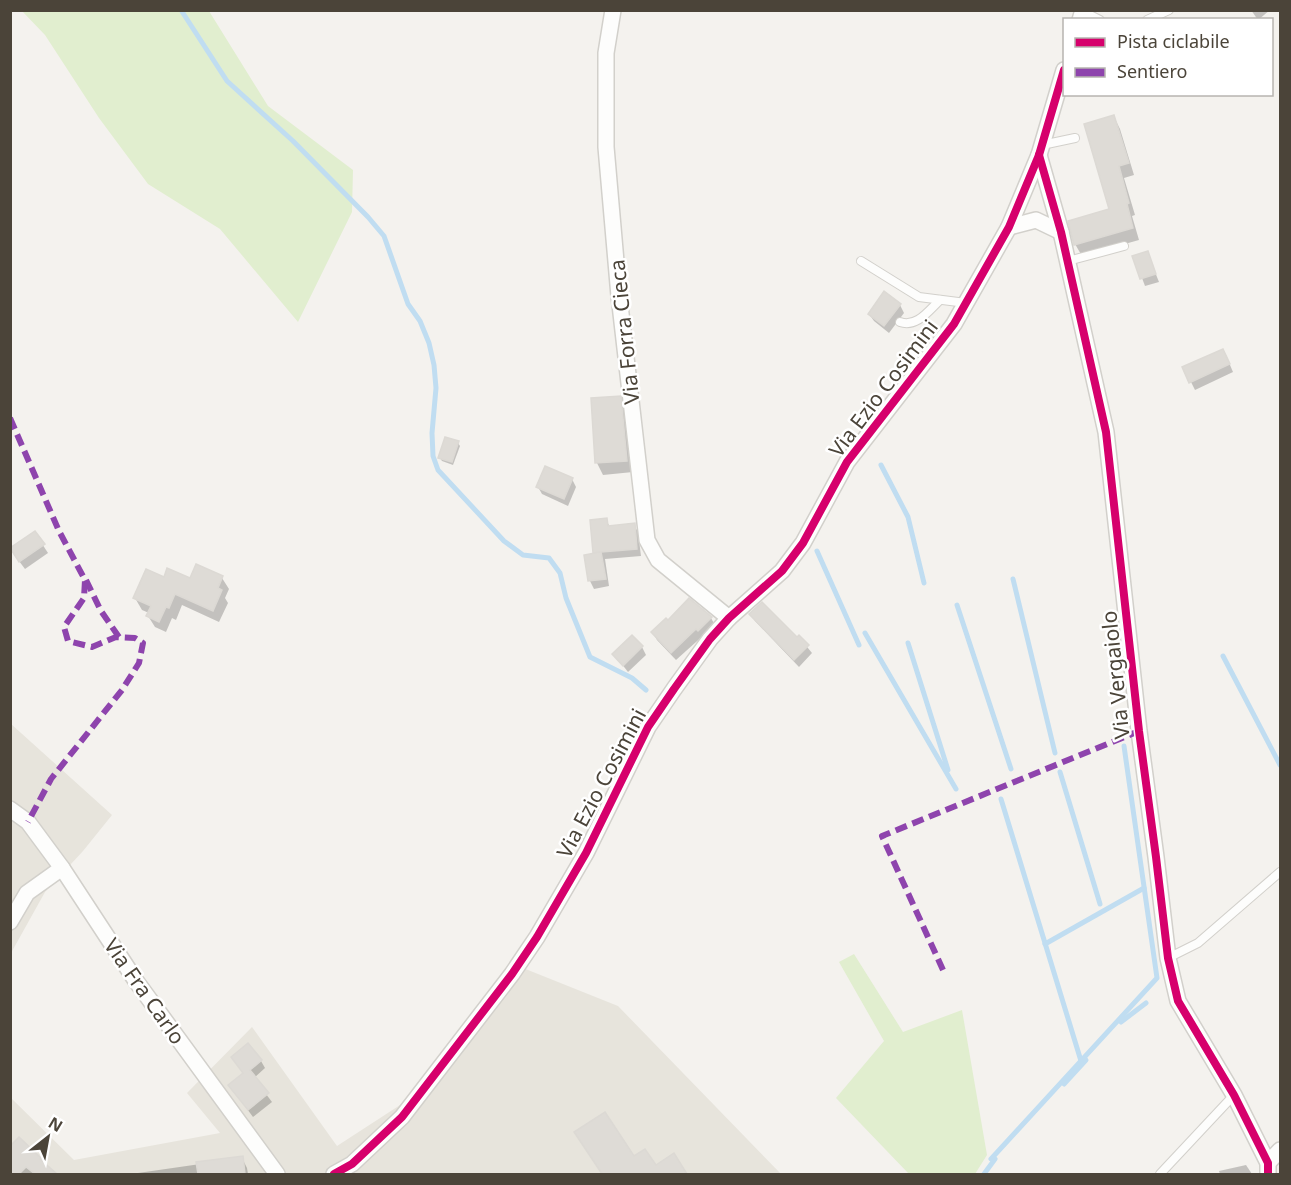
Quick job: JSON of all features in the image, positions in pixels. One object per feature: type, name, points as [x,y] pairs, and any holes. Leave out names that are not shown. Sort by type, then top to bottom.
[{"type":"street","name":"Via Forra Cieca","points":[[614,10],[606,52],[606,147],[647,540],[658,560],[729,618]]},
{"type":"street","name":"Via Ezio Cosimini","points":[[334,1174],[352,1164],[402,1117],[512,974],[537,937],[585,852],[648,728],[680,680],[710,639],[729,618],[782,571],[803,543],[848,462],[954,324],[1009,227],[1040,150],[1063,76]]},
{"type":"street","name":"Via Vergaiolo","points":[[1040,150],[1068,261],[1106,432],[1138,731],[1168,958],[1178,1000],[1234,1095],[1268,1169]]},
{"type":"street","points":[[1009,227],[1036,220],[1061,232]]},
{"type":"street","name":"Via Fra Carlo","points":[[10,809],[28,822],[62,867],[136,981],[277,1174]]},
{"type":"street","points":[[10,922],[27,893],[62,867]]},
{"type":"street","points":[[1268,1169],[1281,1150]]},
{"type":"lane","points":[[1151,18],[1169,10]]},
{"type":"lane","points":[[1040,150],[1074,138]]},
{"type":"lane","points":[[1068,261],[1124,246]]},
{"type":"lane","points":[[861,261],[919,297],[966,303]]},
{"type":"lane","points":[[900,322],[906,324],[915,322],[940,300]]},
{"type":"lane","points":[[1168,958],[1198,943],[1281,872]]},
{"type":"lane","points":[[1160,1174],[1234,1095]]},
{"type":"shaded area","points":[[11,724],[112,815],[45,892],[11,953]]},
{"type":"shaded area","points":[[513,964],[618,1006],[781,1174],[11,1174],[10,1097],[74,1160],[220,1133],[187,1093],[252,1027],[337,1146],[414,1096]]},
{"type":"green space","points":[[22,11],[209,11],[268,106],[353,170],[352,212],[298,322],[220,229],[148,184],[99,118],[45,35]]},
{"type":"green space","points":[[854,954],[903,1032],[962,1010],[987,1155],[975,1174],[909,1174],[836,1098],[884,1041],[839,962]]},
{"type":"building","points":[[1114,115],[1129,163],[1119,166],[1133,228],[1074,245],[1068,221],[1109,209],[1084,124]]},
{"type":"building","points":[[1148,251],[1156,274],[1140,279],[1132,256]]},
{"type":"building","points":[[884,291],[901,304],[884,326],[868,314]]},
{"type":"building","points":[[1223,349],[1230,364],[1189,383],[1182,367]]},
{"type":"building","points":[[621,396],[627,461],[595,463],[591,398]]},
{"type":"building","points":[[445,437],[459,441],[452,462],[438,458]]},
{"type":"building","points":[[545,466],[573,478],[564,499],[536,487]]},
{"type":"building","points":[[607,518],[608,526],[635,523],[637,549],[601,552],[606,579],[588,581],[584,555],[600,552],[593,553],[590,520]]},
{"type":"building","points":[[35,531],[45,544],[19,562],[10,548]]},
{"type":"building","points":[[196,564],[223,576],[218,588],[222,590],[213,611],[175,594],[159,622],[146,616],[151,606],[133,598],[146,569],[164,577],[167,568],[190,578]]},
{"type":"building","points":[[689,598],[712,617],[671,653],[651,632],[666,618],[668,620]]},
{"type":"building","points":[[762,602],[797,637],[799,635],[809,645],[794,660],[749,614]]},
{"type":"building","points":[[632,635],[643,646],[623,666],[612,654]]},
{"type":"building","points":[[248,1043],[262,1060],[250,1070],[269,1093],[248,1110],[228,1085],[243,1073],[231,1057]]},
{"type":"building","points":[[605,1112],[634,1156],[645,1149],[656,1165],[674,1153],[687,1174],[602,1174],[574,1132]]},
{"type":"building","points":[[19,1137],[57,1174],[35,1174],[26,1167],[19,1174],[10,1174],[10,1146]]},
{"type":"building","points":[[243,1156],[245,1174],[198,1174],[196,1162]]},
{"type":"waterway","points":[[181,10],[227,81],[293,141],[384,236],[408,304],[420,321],[429,343],[436,388],[432,433],[433,456],[438,470],[504,541],[523,555],[549,558],[560,573],[566,598],[590,657],[632,678],[646,690]]},
{"type":"waterway","points":[[881,465],[908,517],[924,583]]},
{"type":"waterway","points":[[817,551],[859,645]]},
{"type":"waterway","points":[[1013,579],[1055,753]]},
{"type":"waterway","points":[[957,605],[1011,769]]},
{"type":"waterway","points":[[865,633],[956,789]]},
{"type":"waterway","points":[[908,643],[948,770]]},
{"type":"waterway","points":[[1223,656],[1280,765]]},
{"type":"waterway","points":[[991,1159],[1157,978],[1124,746]]},
{"type":"waterway","points":[[1060,772],[1100,904]]},
{"type":"waterway","points":[[1001,799],[1081,1061]]},
{"type":"waterway","points":[[1045,944],[1144,888]]},
{"type":"waterway","points":[[1121,1022],[1146,1003]]},
{"type":"waterway","points":[[1064,1084],[1086,1060]]},
{"type":"waterway","points":[[984,1174],[995,1159]]},
{"type":"marked path","points":[[10,418],[59,531],[85,580],[84,598],[64,627],[68,641],[92,647],[116,637],[135,638],[143,643],[139,663],[122,690],[51,779],[28,822]]},
{"type":"marked path","points":[[86,580],[101,611],[119,637]]},
{"type":"marked path","points":[[943,970],[882,836],[1139,731]]},
{"type":"cycle path","points":[[334,1174],[352,1164],[402,1117],[512,974],[537,937],[586,853],[648,727],[710,639],[729,618],[782,571],[803,543],[847,462],[954,324],[1009,227],[1039,155],[1063,73]]},
{"type":"cycle path","points":[[1039,155],[1061,232],[1106,432],[1139,731],[1168,958],[1178,1001],[1234,1095],[1268,1163],[1268,1174]]}]
